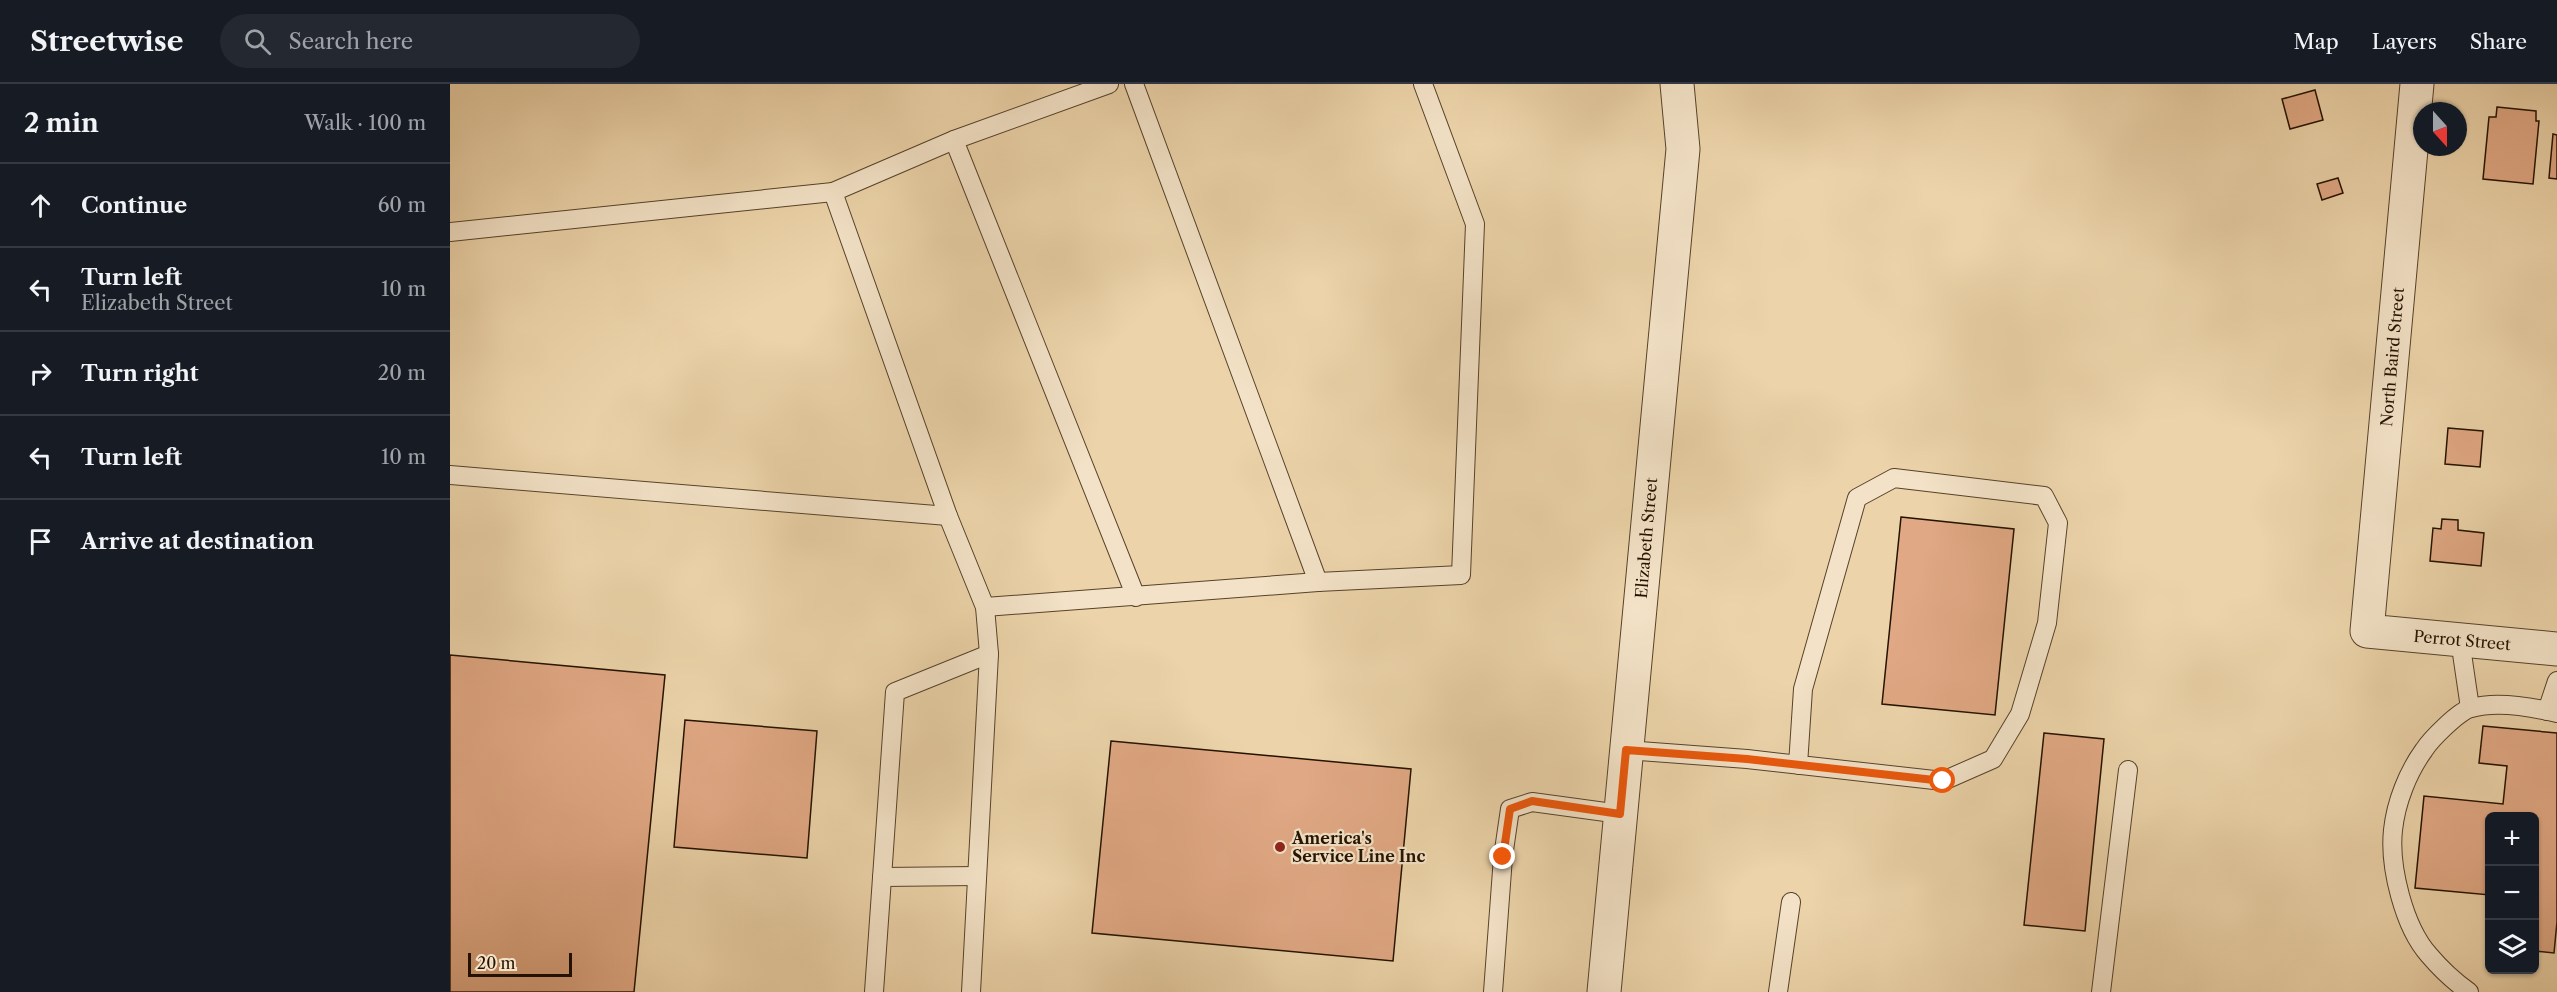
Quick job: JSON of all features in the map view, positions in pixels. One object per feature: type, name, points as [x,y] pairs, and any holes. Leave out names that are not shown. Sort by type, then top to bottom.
[{"type":"street","name":"Elizabeth Street","points":[[1604,992],[1683,150],[1677,84]]},
{"type":"street","name":"North Baird Street","points":[[2367,631],[2416,84]]},
{"type":"street","name":"Perrot Street","points":[[2367,631],[2557,649]]},
{"type":"lane","points":[[450,232],[833,192],[954,140],[1109,84]]},
{"type":"lane","points":[[1134,84],[1318,582]]},
{"type":"lane","points":[[985,607],[1318,582],[1461,575],[1475,224],[1423,84]]},
{"type":"lane","points":[[954,140],[1136,597]]},
{"type":"lane","points":[[833,192],[948,516],[985,607],[989,654],[971,992]]},
{"type":"lane","points":[[450,475],[948,516]]},
{"type":"lane","points":[[1626,750],[1798,765],[1943,781],[1993,759],[2020,714],[2047,623],[2058,523],[2044,496],[1894,478],[1857,498],[1803,689],[1798,765]]},
{"type":"lane","points":[[2460,640],[2470,708]]},
{"type":"lane","points":[[874,992],[895,692],[989,654]]},
{"type":"lane","points":[[2469,992],[2428,954],[2401,904],[2396,875],[2393,831],[2404,787],[2417,759],[2433,736],[2470,708],[2524,705],[2552,712],[2557,681]]},
{"type":"lane","points":[[2102,992],[2128,770]]},
{"type":"lane","points":[[1493,992],[1503,857],[1510,809],[1532,801],[1620,814]]},
{"type":"lane","points":[[882,877],[977,876]]},
{"type":"lane","points":[[1778,992],[1791,902]]},
{"type":"building","points":[[2315,90],[2323,120],[2290,129],[2282,99]]},
{"type":"building","points":[[2497,107],[2536,111],[2536,121],[2539,121],[2533,184],[2483,179],[2489,117],[2496,117]]},
{"type":"building","points":[[2553,134],[2557,135],[2557,179],[2549,178]]},
{"type":"building","points":[[2338,178],[2343,193],[2322,200],[2317,184]]},
{"type":"building","points":[[2448,428],[2483,431],[2480,467],[2445,464]]},
{"type":"building","points":[[1901,517],[2014,529],[1995,715],[1882,704]]},
{"type":"building","points":[[2442,519],[2458,520],[2458,530],[2484,533],[2481,566],[2430,561],[2433,528],[2441,529]]},
{"type":"building","points":[[450,655],[665,675],[634,992],[450,992]]},
{"type":"building","points":[[685,720],[817,731],[807,858],[674,847]]},
{"type":"building","points":[[2483,726],[2557,733],[2557,922],[2554,953],[2539,952],[2539,812],[2485,812],[2485,895],[2415,888],[2424,796],[2503,804],[2507,766],[2479,763]]},
{"type":"building","points":[[2044,733],[2104,739],[2085,931],[2024,925]]},
{"type":"building","points":[[1111,741],[1411,769],[1393,961],[1092,933]]},
{"type":"place","name":"America's Service Line Inc","points":[[1280,847]]},
{"type":"route","points":[[1503,857],[1510,809],[1532,801],[1620,814],[1626,750],[1747,759],[1943,781]]}]
